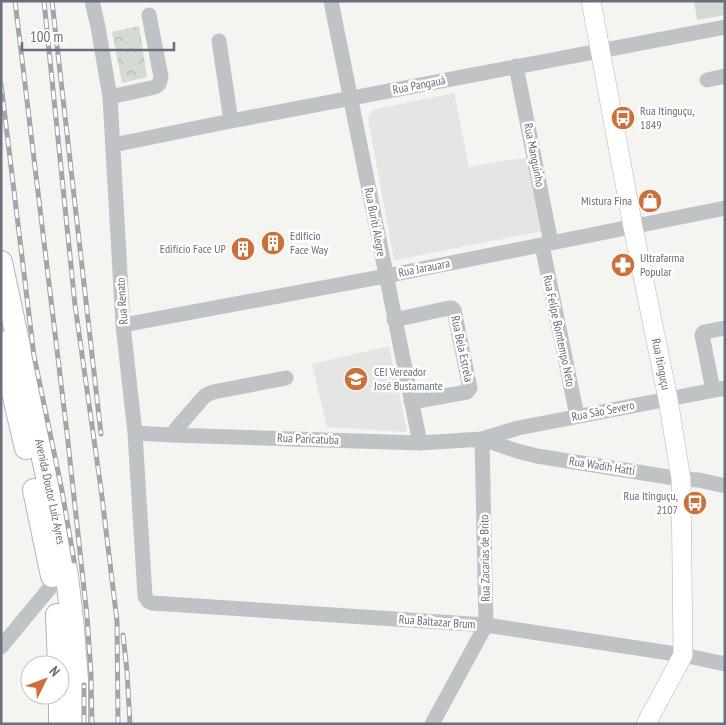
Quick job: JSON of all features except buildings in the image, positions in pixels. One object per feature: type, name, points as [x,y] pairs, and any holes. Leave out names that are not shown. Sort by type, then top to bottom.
[{"type":"highway","name":"Avenida Doutor Luíz Ayres","points":[[1,262],[60,533],[67,576],[77,680],[77,724]]},
{"type":"highway","name":"Avenida Doutor Luíz Ayres","points":[[1,342],[30,467],[53,584],[58,655]]},
{"type":"highway","points":[[60,705],[60,724]]},
{"type":"main road","name":"Rua Itinguçu","points":[[591,1],[633,227],[668,399],[681,479],[683,655],[646,724]]},
{"type":"street","name":"Rua Renato","points":[[92,1],[110,97],[124,325],[135,433],[146,596],[148,601]]},
{"type":"street","name":"Rua Buriti Alegre","points":[[331,1],[420,443]]},
{"type":"street","points":[[110,97],[155,87],[159,84],[161,77],[149,16]]},
{"type":"street","name":"Rua Pangauá","points":[[113,145],[725,27]]},
{"type":"street","points":[[219,41],[231,121]]},
{"type":"street","name":"Rua Manguinho","points":[[516,66],[546,244]]},
{"type":"street","points":[[707,80],[725,76]]},
{"type":"street","name":"Rua Jarauara","points":[[124,325],[386,276],[725,208]]},
{"type":"street","name":"Rua Felipe Bomtempo Neto","points":[[546,244],[577,416]]},
{"type":"street","name":"Rua Bela Estrela","points":[[394,320],[449,308],[454,310],[470,388],[467,392],[411,402]]},
{"type":"street","points":[[719,389],[702,334],[725,328]]},
{"type":"street","points":[[171,435],[206,395],[286,378]]},
{"type":"street","name":"Rua São Severo","points":[[482,439],[518,428],[719,389]]},
{"type":"street","name":"Rua Paricatuba","points":[[135,433],[420,443],[482,439]]},
{"type":"street","name":"Rua Wadih Hatti","points":[[482,439],[517,452],[537,456],[681,479],[699,480],[725,486]]},
{"type":"street","name":"Rua Zacarias de Brito","points":[[432,724],[486,625],[482,439]]},
{"type":"street","points":[[1,647],[53,584]]},
{"type":"street","name":"Rua Baltazar Brum","points":[[148,601],[152,603],[486,625],[683,655],[725,664]]},
{"type":"street","points":[[29,613],[42,610],[56,610]]},
{"type":"shaded area","points":[[454,93],[469,167],[528,157],[543,231],[396,260],[394,259],[368,119],[370,113],[375,109]]},
{"type":"shaded area","name":"CEI Vereador José Bustamante","points":[[389,346],[406,432],[327,427],[312,364]]},
{"type":"green space","points":[[694,1],[725,1],[725,15],[697,20]]},
{"type":"green space","points":[[139,26],[147,77],[122,83],[112,32]]},
{"type":"railway","points":[[15,1],[87,616],[92,724]]},
{"type":"railway","points":[[44,1],[75,305],[101,489],[117,621],[118,724]]},
{"type":"railway","points":[[52,1],[101,434]]},
{"type":"railway","points":[[1,84],[34,356],[62,491],[74,561]]},
{"type":"railway","points":[[123,635],[130,724]]},
{"type":"railway","points":[[84,685],[84,724]]},
{"type":"place","name":"Rua Itinguçu, 1849","points":[[623,118]]},
{"type":"place","name":"Mistura Fina","points":[[650,201]]},
{"type":"place","name":"Edifício Face Way","points":[[273,243]]},
{"type":"place","name":"Edifício Face UP","points":[[243,249]]},
{"type":"place","name":"Ultrafarma Popular","points":[[623,265]]},
{"type":"place","name":"CEI Vereador José Bustamante","points":[[356,379]]},
{"type":"place","name":"Rua Itinguçu, 2107","points":[[695,503]]}]
